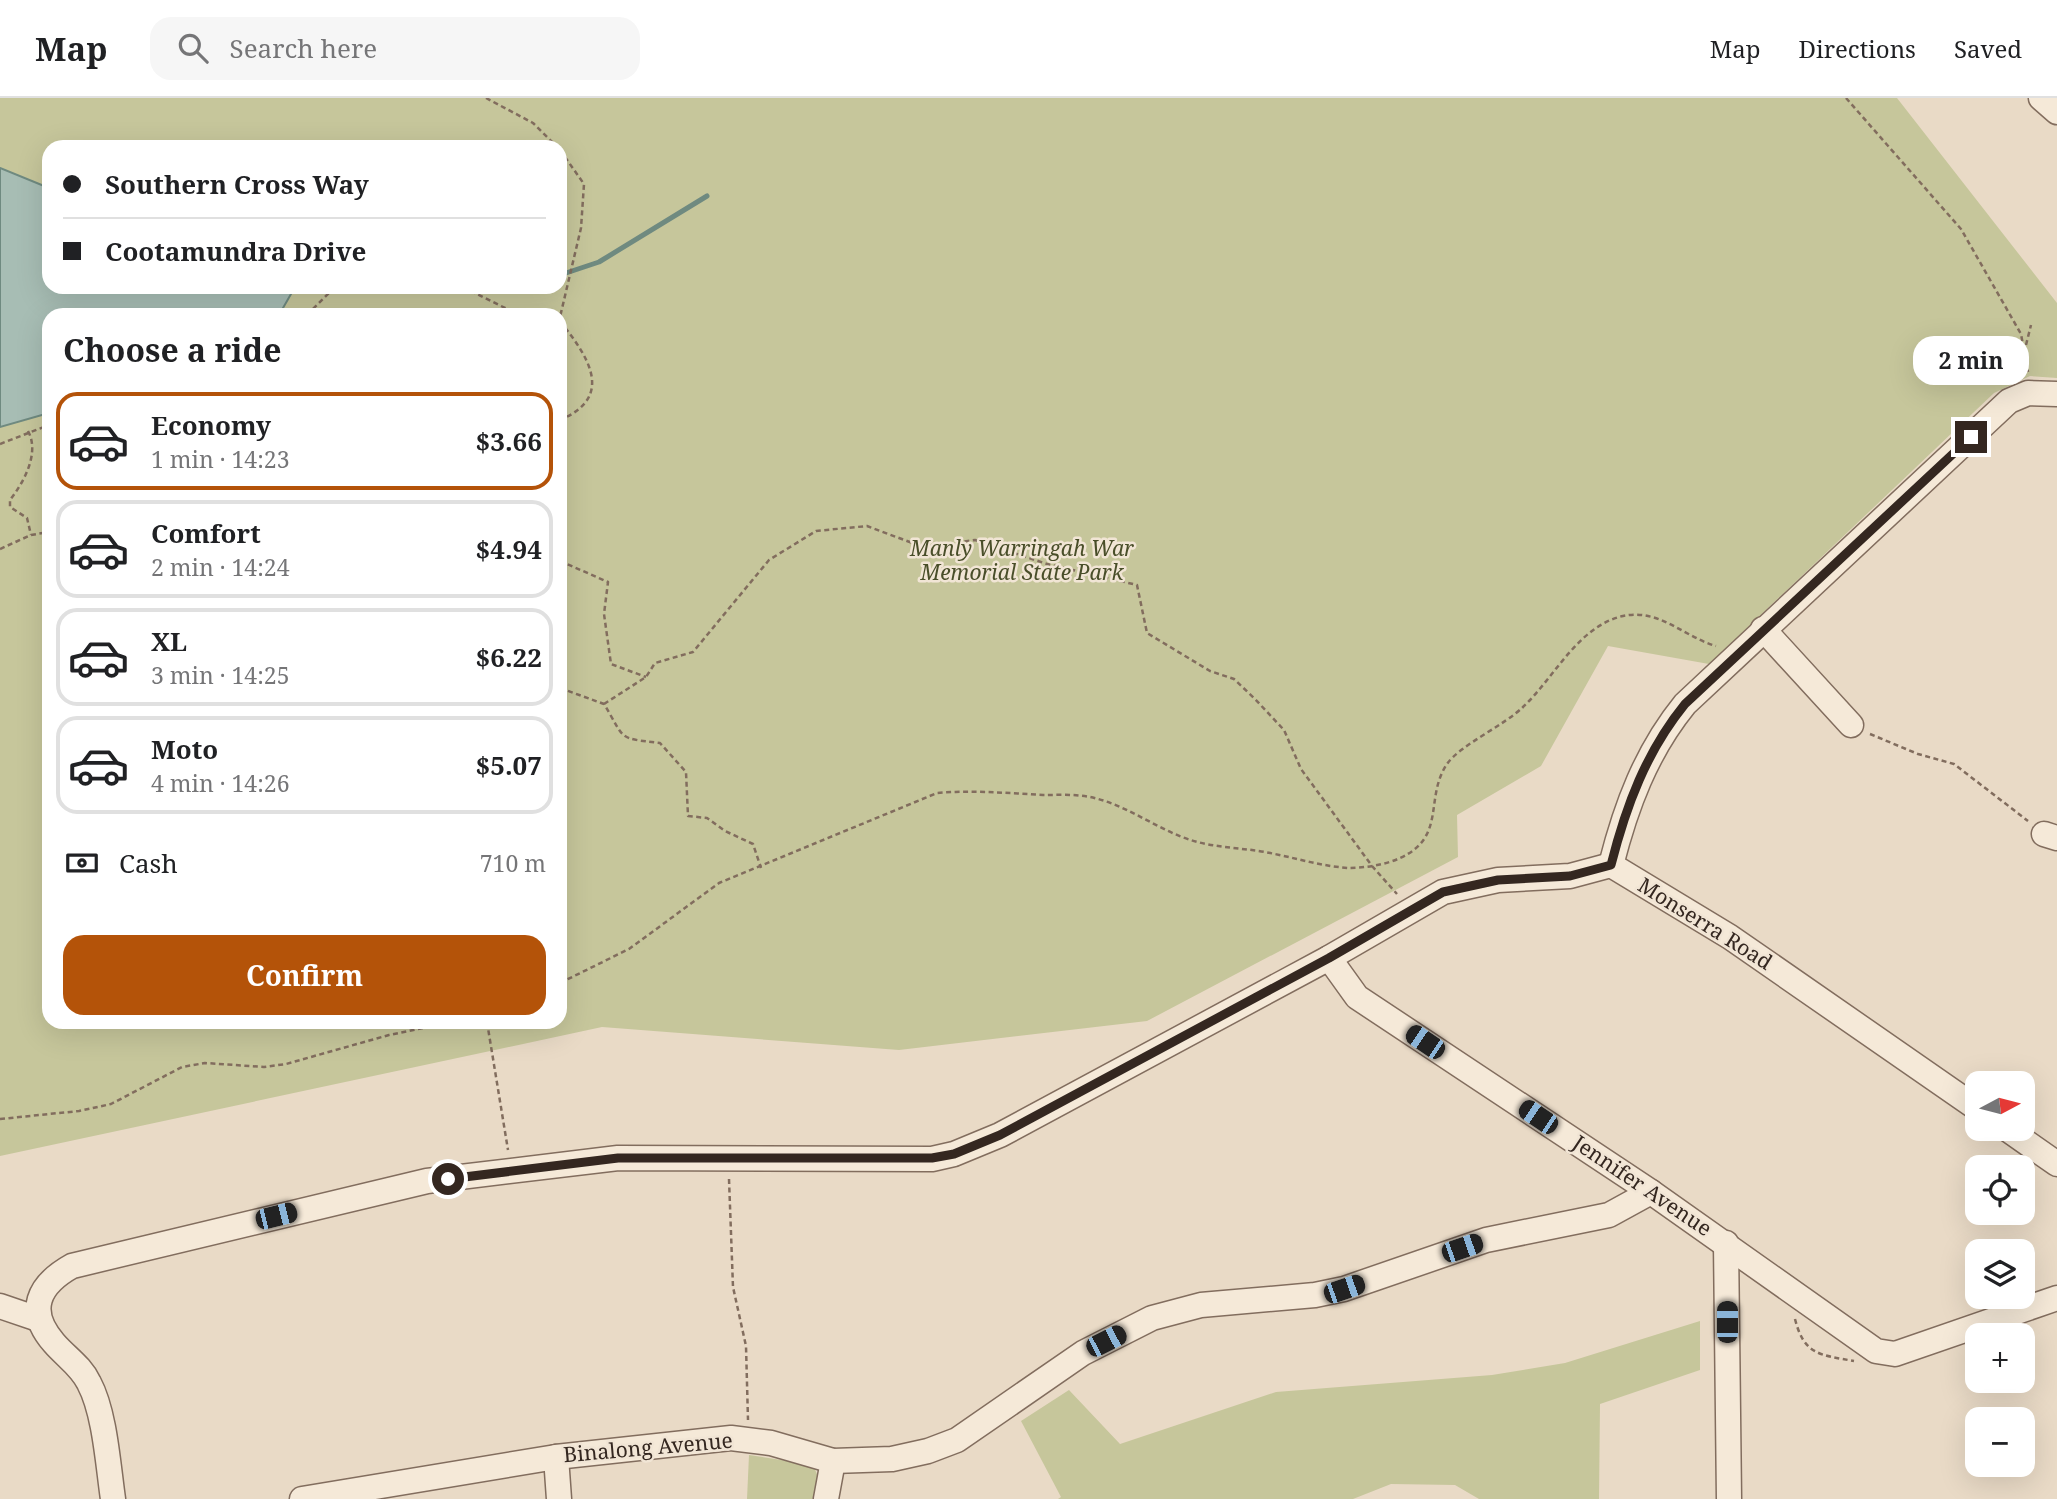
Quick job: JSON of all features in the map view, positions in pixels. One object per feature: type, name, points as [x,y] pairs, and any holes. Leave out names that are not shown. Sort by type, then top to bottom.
[{"type":"street","points":[[2040,98],[2057,113]]},
{"type":"street","points":[[113,1499],[103,1433],[90,1384],[76,1363],[53,1343],[38,1318],[39,1297],[52,1277],[72,1266],[427,1181],[618,1158],[932,1158],[954,1154],[1000,1135],[1329,958],[1443,892],[1498,880],[1570,876],[1611,865],[1624,814],[1664,730],[1685,704],[2009,401],[2028,393],[2057,394]]},
{"type":"street","points":[[1763,629],[1851,726]]},
{"type":"street","name":"Monserra Road","points":[[1611,865],[1730,937],[1965,1099]]},
{"type":"street","name":"Jennifer Avenue","points":[[1329,958],[1357,997],[1726,1243],[1876,1351],[1895,1354],[2057,1298]]},
{"type":"street","points":[[2024,1141],[2057,1164]]},
{"type":"street","name":"Binalong Avenue","points":[[302,1499],[555,1457],[731,1438],[771,1443],[833,1461],[892,1459],[928,1451],[957,1440],[1083,1353],[1152,1318],[1201,1305],[1315,1295],[1344,1289],[1486,1240],[1609,1215],[1651,1192]]},
{"type":"street","points":[[1726,1243],[1729,1499]]},
{"type":"street","points":[[0,1306],[38,1318]]},
{"type":"street","points":[[555,1457],[559,1499]]},
{"type":"street","points":[[825,1499],[833,1461]]},
{"type":"path","points":[[486,98],[533,123],[551,140]]},
{"type":"path","points":[[1846,98],[1961,229],[2025,347],[2027,362],[2018,379]]},
{"type":"path","points":[[563,308],[573,253],[581,228],[584,184],[567,160]]},
{"type":"path","points":[[314,308],[328,294]]},
{"type":"path","points":[[477,294],[505,308]]},
{"type":"path","points":[[2025,347],[2031,325]]},
{"type":"path","points":[[567,328],[587,355],[594,376],[586,401],[567,414]]},
{"type":"path","points":[[0,444],[42,427]]},
{"type":"path","points":[[28,431],[35,443],[32,459],[26,467],[23,483],[10,500],[10,507],[27,519],[31,535]]},
{"type":"path","points":[[604,704],[646,677],[655,663],[693,652],[769,560],[816,531],[867,526],[923,547],[975,540],[1047,564],[1138,584],[1147,633],[1210,671],[1234,679],[1255,699],[1284,730],[1301,769],[1372,866],[1413,909]]},
{"type":"path","points":[[0,549],[31,535],[42,533]]},
{"type":"path","points":[[567,564],[608,582],[604,614],[611,664],[646,677]]},
{"type":"path","points":[[567,980],[629,950],[719,883],[761,868],[937,793],[962,790],[1090,797],[1140,813],[1179,836],[1212,847],[1262,852],[1348,868],[1372,866],[1399,858],[1422,842],[1433,822],[1438,785],[1448,763],[1523,708],[1591,630],[1623,616],[1645,615],[1671,623],[1702,642],[1720,646]]},
{"type":"path","points":[[567,691],[604,704],[621,735],[629,739],[660,743],[686,772],[688,816],[707,818],[725,831],[753,844],[761,868]]},
{"type":"path","points":[[1851,726],[1918,754],[1954,764],[2050,836]]},
{"type":"path","points":[[0,1118],[79,1111],[111,1104],[182,1067],[205,1063],[264,1067],[286,1064],[419,1029]]},
{"type":"path","points":[[488,1029],[512,1171]]},
{"type":"path","points":[[729,1158],[733,1287],[746,1346],[748,1440]]},
{"type":"path","points":[[1794,1312],[1798,1332],[1809,1349],[1826,1356],[1866,1363]]},
{"type":"green space","name":"Manly Warringah War Memorial State Park","points":[[0,98],[1897,98],[2057,303],[2057,378],[2030,376],[1994,393],[1709,664],[1608,646],[1541,766],[1457,815],[1458,857],[1147,1021],[899,1050],[602,1027],[0,1156]]},
{"type":"green space","points":[[1700,1321],[1700,1370],[1600,1404],[1599,1499],[1479,1499],[1455,1485],[1391,1484],[1353,1499],[1058,1499],[1061,1497],[1021,1421],[1069,1390],[1120,1444],[1276,1392],[1492,1375],[1565,1363]]},
{"type":"green space","points":[[749,1455],[813,1465],[820,1481],[813,1499],[747,1499]]},
{"type":"shaded area","points":[[0,168],[42,185],[42,294],[291,294],[283,308],[42,308],[42,415],[0,427]]},
{"type":"waterway","points":[[567,273],[599,262],[707,196]]},
{"type":"route","points":[[448,1179],[618,1158],[932,1158],[954,1154],[1000,1135],[1329,958],[1443,892],[1498,880],[1570,876],[1611,865],[1624,814],[1640,776],[1664,730],[1685,704],[1971,437]]}]
